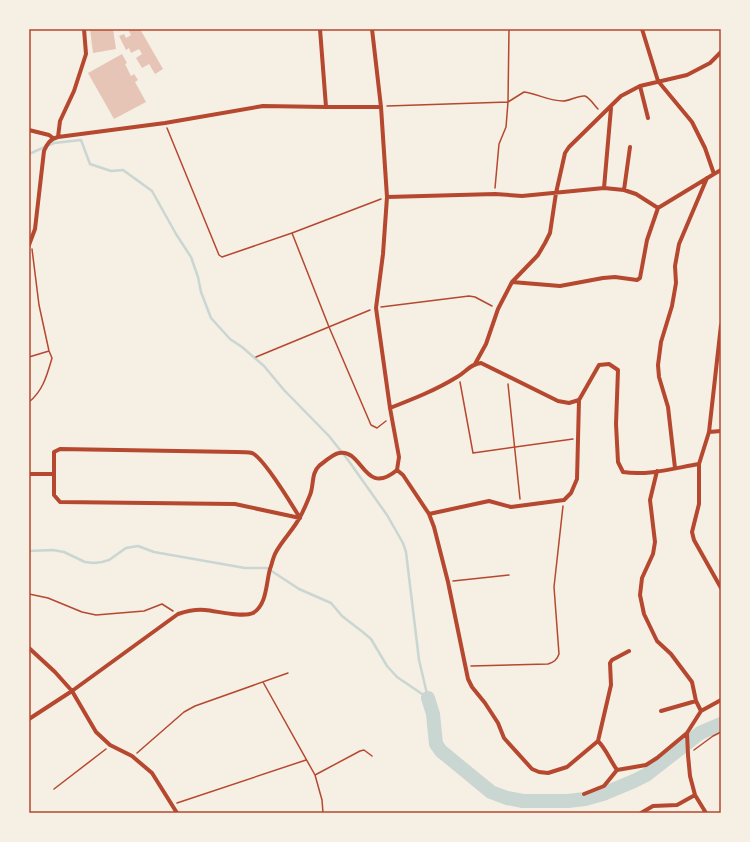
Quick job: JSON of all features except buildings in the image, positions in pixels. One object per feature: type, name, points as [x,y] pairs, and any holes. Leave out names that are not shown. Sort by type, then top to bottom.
[{"type":"street","points":[[58,136],[60,121],[74,91],[86,54],[84,29]]},
{"type":"street","points":[[320,29],[326,107]]},
{"type":"street","points":[[29,719],[72,691],[178,614],[188,611],[203,610],[245,615],[252,614],[262,604],[271,565],[276,552],[300,518],[312,491],[314,474],[317,468],[339,453],[347,453],[354,458],[369,475],[378,479],[385,478],[397,470],[399,457],[390,408],[376,308],[383,254],[387,197],[381,107],[372,29]]},
{"type":"street","points":[[642,29],[658,81],[692,122],[705,148],[714,174]]},
{"type":"street","points":[[390,408],[426,393],[459,376],[475,364],[486,344],[498,309],[512,282],[538,255],[546,243],[550,232],[556,193],[565,153],[569,148],[621,96],[640,86],[686,75],[710,63],[721,52]]},
{"type":"street","points":[[640,86],[648,118]]},
{"type":"street","points":[[29,245],[35,229],[44,151],[48,143],[53,138],[58,136],[165,123],[263,106],[381,107]]},
{"type":"street","points":[[604,188],[610,107]]},
{"type":"street","points":[[29,130],[49,135],[53,138]]},
{"type":"street","points":[[624,190],[630,147]]},
{"type":"street","points":[[512,282],[560,286],[615,277],[637,280],[640,278],[646,240],[658,208],[721,170]]},
{"type":"street","points":[[675,468],[668,407],[659,377],[658,365],[661,342],[672,306],[676,283],[676,266],[679,244],[707,178]]},
{"type":"street","points":[[387,197],[495,194],[522,196],[604,188],[624,190],[636,194],[658,208]]},
{"type":"street","points":[[721,325],[709,432],[700,464],[699,504],[692,532],[694,540],[721,588]]},
{"type":"street","points":[[475,364],[481,363],[558,401],[569,403],[579,400]]},
{"type":"street","points":[[429,514],[489,501],[511,507],[520,507],[564,500],[570,493],[576,479],[579,400],[599,365],[609,364],[618,370],[616,424],[618,462],[623,472],[631,473],[657,471],[700,464]]},
{"type":"street","points":[[709,432],[721,431]]},
{"type":"street","points":[[60,449],[246,452],[258,458],[285,492],[300,518],[235,504],[60,502],[54,495],[54,452],[60,449]]},
{"type":"street","points":[[397,470],[403,475],[429,514],[434,527],[472,687],[498,723],[504,738],[532,768],[539,772],[548,773],[567,767],[598,741],[611,685],[610,664],[612,660],[629,651]]},
{"type":"street","points":[[657,471],[650,500],[655,542],[653,554],[642,578],[640,595],[644,614],[656,641],[671,654],[692,682],[696,701],[701,711]]},
{"type":"street","points":[[29,474],[53,474]]},
{"type":"street","points":[[29,649],[55,672],[72,691],[96,732],[110,745],[132,756],[152,773],[176,813]]},
{"type":"street","points":[[584,794],[604,786],[617,770],[646,765],[657,758],[687,733],[701,711],[721,700]]},
{"type":"street","points":[[661,711],[696,701]]},
{"type":"street","points":[[687,733],[690,776],[695,795],[706,813]]},
{"type":"street","points":[[598,741],[617,770]]},
{"type":"street","points":[[641,813],[653,806],[677,805],[695,795]]},
{"type":"path","points":[[495,194],[499,144],[506,127],[508,102],[509,29]]},
{"type":"path","points":[[381,107],[508,102],[524,92],[533,93],[550,100],[565,101],[581,96],[586,97],[602,115]]},
{"type":"path","points":[[165,123],[219,255],[224,256],[292,233],[387,197]]},
{"type":"path","points":[[292,233],[329,327],[371,425],[377,428],[392,417]]},
{"type":"path","points":[[29,245],[32,248],[39,305],[49,351],[52,358],[46,377],[38,394],[29,402]]},
{"type":"path","points":[[29,356],[49,351]]},
{"type":"path","points":[[459,376],[473,453],[577,438]]},
{"type":"path","points":[[507,376],[520,507]]},
{"type":"path","points":[[466,666],[548,664],[557,659],[559,654],[554,587],[564,500]]},
{"type":"path","points":[[448,582],[509,575]]},
{"type":"path","points":[[29,594],[48,598],[82,612],[96,615],[144,611],[162,604],[168,606],[178,614]]},
{"type":"path","points":[[132,756],[184,712],[195,706],[288,673]]},
{"type":"path","points":[[263,682],[315,775],[322,800],[323,813]]},
{"type":"path","points":[[688,754],[721,732]]},
{"type":"path","points":[[54,789],[110,745]]},
{"type":"path","points":[[315,775],[360,751],[364,750],[372,756]]},
{"type":"path","points":[[171,805],[306,760]]},
{"type":"waterway","points":[[29,154],[54,143],[81,140],[90,164],[111,171],[123,170],[152,191],[176,234],[191,257],[198,277],[201,292],[211,318],[230,339],[264,366],[284,390],[329,436],[387,515],[403,543],[406,552],[419,660],[428,698]]},
{"type":"waterway","points":[[29,551],[53,550],[64,552],[85,562],[94,563],[109,560],[126,548],[138,546],[154,552],[245,568],[267,568],[299,589],[331,603],[342,616],[371,639],[387,666],[397,677],[428,698]]},
{"type":"waterway","points":[[428,698],[433,714],[436,744],[441,751],[491,792],[507,798],[523,801],[568,801],[585,799],[603,794],[646,775],[700,733],[721,724]]}]
